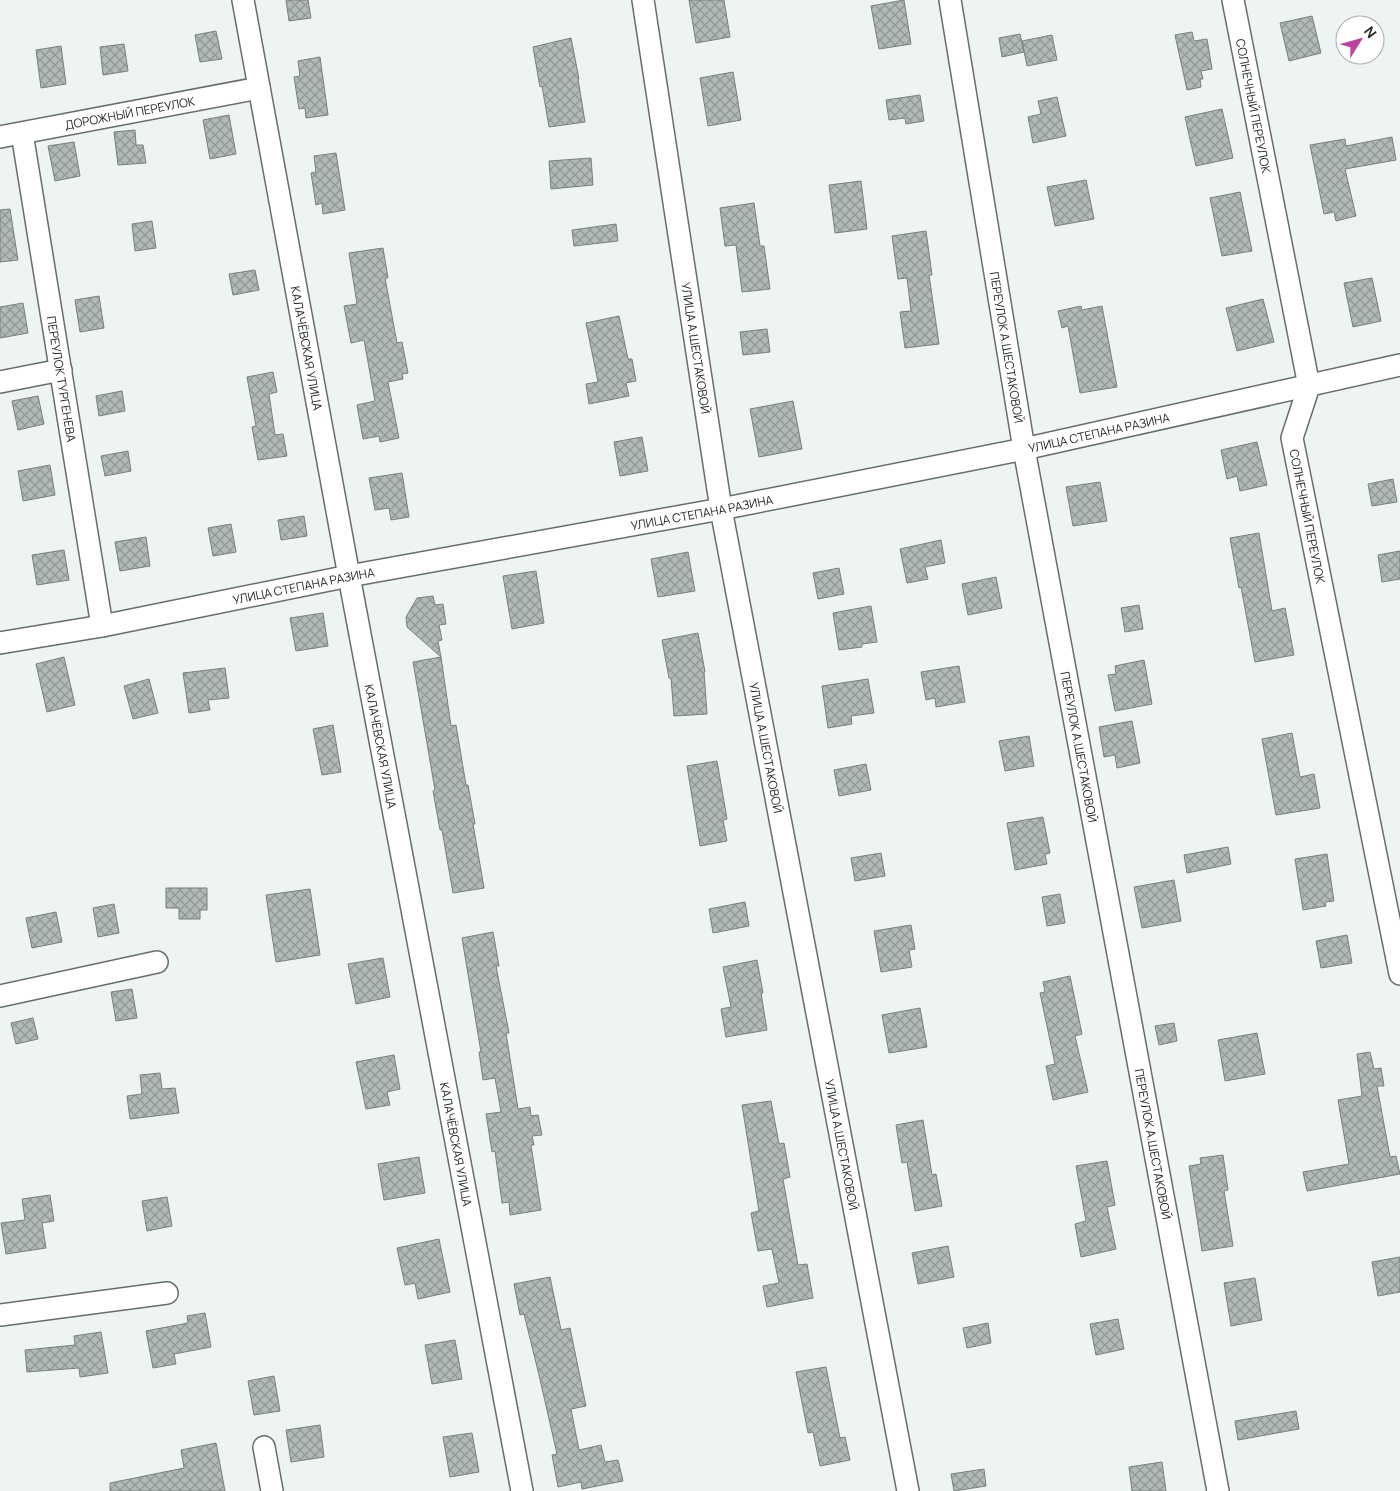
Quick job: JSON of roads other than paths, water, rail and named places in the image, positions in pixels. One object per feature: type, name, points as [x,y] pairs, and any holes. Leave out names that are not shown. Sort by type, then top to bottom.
[{"type":"street","name":"КАЛАЧЁВСКАЯ УЛИЦА","points":[[243,0],[349,576],[522,1491]]},
{"type":"street","name":"УЛИЦА А.ШЕСТАКОВОЙ","points":[[643,0],[721,509],[908,1491]]},
{"type":"street","name":"ПЕРЕУЛОК А.ШЕСТАКОВОЙ","points":[[950,0],[1024,449],[1218,1491]]},
{"type":"street","name":"СОЛНЕЧНЫЙ ПЕРЕУЛОК","points":[[1233,0],[1309,386],[1292,438],[1400,974]]},
{"type":"street","name":"ДОРОЖНЫЙ ПЕРЕУЛОК","points":[[0,137],[260,88]]},
{"type":"street","name":"ПЕРЕУЛОК ТУРГЕНЕВА","points":[[22,132],[102,626]]},
{"type":"street","name":"УЛИЦА СТЕПАНА РАЗИНА","points":[[0,643],[102,626],[349,576],[721,509],[1024,449],[1400,365]]},
{"type":"street","points":[[0,382],[61,370]]},
{"type":"street","points":[[0,996],[157,962]]},
{"type":"street","points":[[0,1316],[168,1294]]},
{"type":"street","points":[[264,1447],[272,1491]]}]
